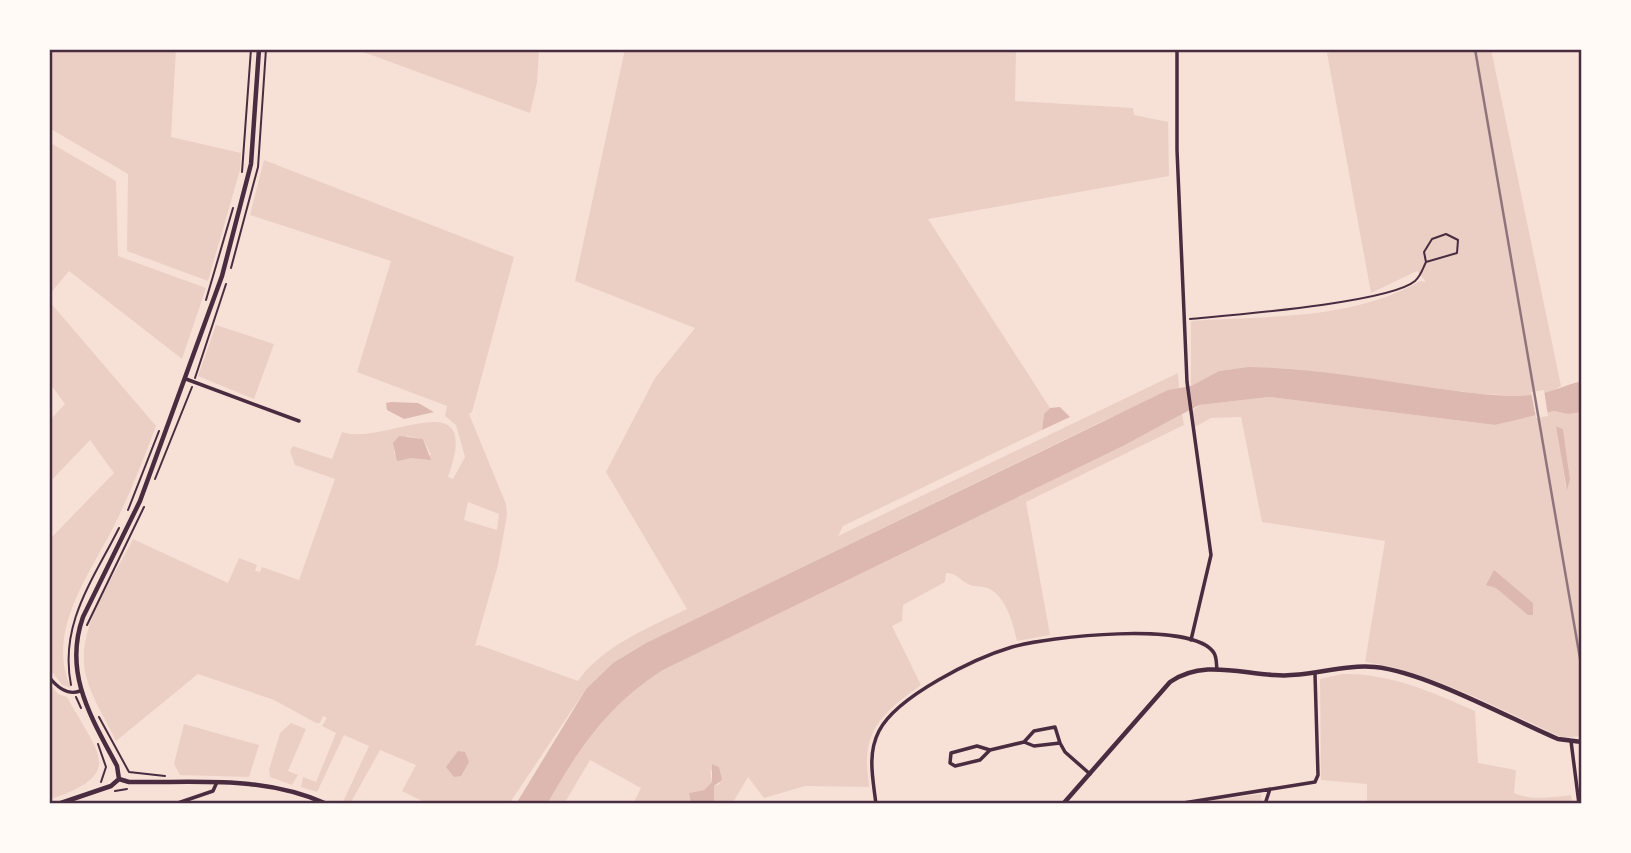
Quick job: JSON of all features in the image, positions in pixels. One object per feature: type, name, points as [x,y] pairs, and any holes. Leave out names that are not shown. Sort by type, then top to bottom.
[{"type":"street","points":[[119,779],[117,766],[80,691],[75,656],[79,627],[135,513],[222,276],[248,180],[253,150],[259,49]]},
{"type":"street","points":[[1177,49],[1177,150],[1189,416],[1211,555],[1191,640]]},
{"type":"street","points":[[186,379],[299,421]]},
{"type":"street","points":[[876,804],[871,761],[877,734],[885,721],[904,704],[968,665],[1012,647],[1067,636],[1146,635],[1191,640],[1214,652],[1217,669]]},
{"type":"street","points":[[1063,804],[1170,682],[1189,671],[1217,669],[1278,676],[1315,674],[1358,667],[1389,670],[1433,685],[1558,739],[1582,742]]},
{"type":"street","points":[[1177,804],[1311,783],[1317,779],[1315,674]]},
{"type":"street","points":[[49,677],[62,690],[74,693],[80,691]]},
{"type":"street","points":[[990,750],[981,760],[955,766],[950,763],[951,753],[977,747],[990,750],[1024,742],[1034,731],[1055,727],[1065,752],[1090,774]]},
{"type":"street","points":[[1571,741],[1579,804]]},
{"type":"street","points":[[1024,742],[1034,746],[1060,743]]},
{"type":"street","points":[[119,779],[129,782],[217,781],[262,784],[327,804]]},
{"type":"street","points":[[58,804],[111,786],[119,779]]},
{"type":"street","points":[[175,804],[213,791],[217,781]]},
{"type":"street","points":[[1265,804],[1270,789]]},
{"type":"path","points":[[240,180],[251,49]]},
{"type":"path","points":[[205,304],[233,205]]},
{"type":"path","points":[[1186,319],[1285,309],[1373,295],[1416,281],[1426,262],[1424,252],[1432,239],[1446,234],[1458,240],[1459,249],[1453,256],[1426,262]]},
{"type":"path","points":[[127,513],[161,424]]},
{"type":"path","points":[[74,693],[67,653],[71,626],[121,526]]},
{"type":"path","points":[[97,714],[127,769],[140,775]]},
{"type":"path","points":[[101,783],[105,771]]},
{"type":"path","points":[[104,793],[130,788]]},
{"type":"shaded area","points":[[49,49],[176,49],[171,137],[241,153],[240,170],[208,281],[127,251],[128,174],[49,128]]},
{"type":"shaded area","points":[[355,49],[539,49],[537,83],[530,113]]},
{"type":"shaded area","points":[[625,49],[1016,49],[1015,101],[1133,108],[1134,115],[1168,122],[1169,176],[928,219],[1050,408],[1044,414],[1042,430],[843,526],[838,536],[1178,373],[1179,388],[1105,420],[646,643],[613,663],[586,689],[509,804],[428,804],[402,791],[416,765],[380,750],[350,804],[342,804],[369,746],[344,735],[317,792],[301,787],[303,777],[316,782],[336,733],[322,726],[327,718],[323,716],[320,723],[316,723],[274,700],[198,674],[116,741],[86,676],[85,641],[106,588],[133,539],[228,583],[239,558],[257,565],[255,571],[260,572],[262,567],[299,580],[335,479],[295,465],[290,451],[293,446],[332,459],[342,432],[360,434],[425,423],[442,423],[453,430],[456,447],[448,477],[453,479],[465,457],[456,425],[445,416],[447,406],[357,372],[391,261],[250,215],[264,160],[514,257],[472,412],[469,414],[506,504],[507,515],[498,565],[475,646],[479,645],[578,681],[613,648],[687,609],[606,472],[655,378],[695,328],[575,281]],"holes":[[[407,436],[423,439],[431,455],[403,459],[394,453],[395,447]],[[468,502],[499,514],[497,530],[464,520]]]},
{"type":"shaded area","points":[[1344,49],[1491,49],[1561,386],[1552,392],[1527,396],[1481,394],[1293,369],[1248,367],[1219,371],[1191,386],[1191,321],[1308,314],[1367,303],[1420,281],[1426,282],[1417,271],[1371,293],[1327,53]]},
{"type":"shaded area","points":[[49,142],[116,181],[118,256],[206,288],[182,359],[69,271],[49,295]]},
{"type":"shaded area","points":[[49,301],[156,426],[138,473],[75,601],[67,623],[63,644],[64,666],[71,688],[62,685],[49,668],[49,540],[114,473],[90,440],[49,483],[49,421],[65,404],[49,382]]},
{"type":"shaded area","points":[[216,325],[274,344],[254,399],[198,376]]},
{"type":"shaded area","points":[[1248,367],[1318,372],[1507,396],[1538,394],[1582,381],[1582,412],[1568,414],[1554,411],[1495,425],[1269,397],[1199,405],[1123,446],[663,670],[626,698],[596,729],[547,804],[516,804],[586,689],[613,663],[646,643],[1168,390],[1191,386],[1219,371]]},
{"type":"shaded area","points":[[1269,397],[1495,425],[1554,411],[1568,414],[1582,412],[1582,736],[1563,738],[1442,683],[1365,662],[1385,541],[1262,522],[1241,417],[1211,418],[1193,428],[1192,411],[1199,405]],"holes":[[[1557,426],[1563,429],[1570,479],[1566,488]]]},
{"type":"shaded area","points":[[386,403],[418,403],[434,412],[404,419],[387,410]]},
{"type":"shaded area","points":[[1060,407],[1070,417],[1042,430],[1044,414],[1050,408]]},
{"type":"shaded area","points":[[1182,414],[1184,425],[1026,502],[1050,635],[1017,641],[1008,610],[999,597],[987,588],[970,585],[950,573],[946,573],[945,582],[903,605],[902,621],[892,626],[921,685],[901,700],[877,725],[868,746],[869,787],[805,786],[764,798],[748,777],[732,804],[714,804],[714,786],[720,784],[710,769],[712,782],[704,790],[689,793],[691,804],[633,804],[641,788],[590,760],[564,804],[547,804],[596,729],[626,698],[663,670],[1123,446]]},
{"type":"shaded area","points":[[1556,426],[1563,429],[1570,479],[1567,490]]},
{"type":"shaded area","points":[[399,436],[423,439],[431,460],[411,458],[397,461],[393,443]]},
{"type":"shaded area","points":[[1494,570],[1533,603],[1533,615],[1528,615],[1496,588],[1486,585]]},
{"type":"shaded area","points":[[1342,674],[1394,680],[1475,711],[1478,763],[1516,770],[1514,793],[1535,798],[1571,795],[1573,804],[1367,804],[1367,784],[1321,780],[1320,679]]},
{"type":"shaded area","points":[[49,683],[58,694],[67,697],[88,733],[99,760],[97,771],[89,781],[49,800]]},
{"type":"shaded area","points":[[291,723],[306,729],[288,771],[298,775],[292,785],[270,777],[269,770],[280,733]]},
{"type":"shaded area","points":[[184,724],[259,745],[249,777],[180,775],[174,764]]},
{"type":"shaded area","points":[[458,751],[465,752],[469,762],[461,776],[454,777],[446,767]]},
{"type":"shaded area","points":[[712,764],[719,767],[722,780],[714,786],[714,804],[691,804],[689,793],[704,790],[712,782]]},
{"type":"shaded area","points":[[1261,794],[1262,804],[1199,804],[1199,802]]},
{"type":"pier","points":[[1544,390],[1548,416],[1536,418],[1531,392]]},
{"type":"railway","points":[[1475,49],[1582,670]]}]
